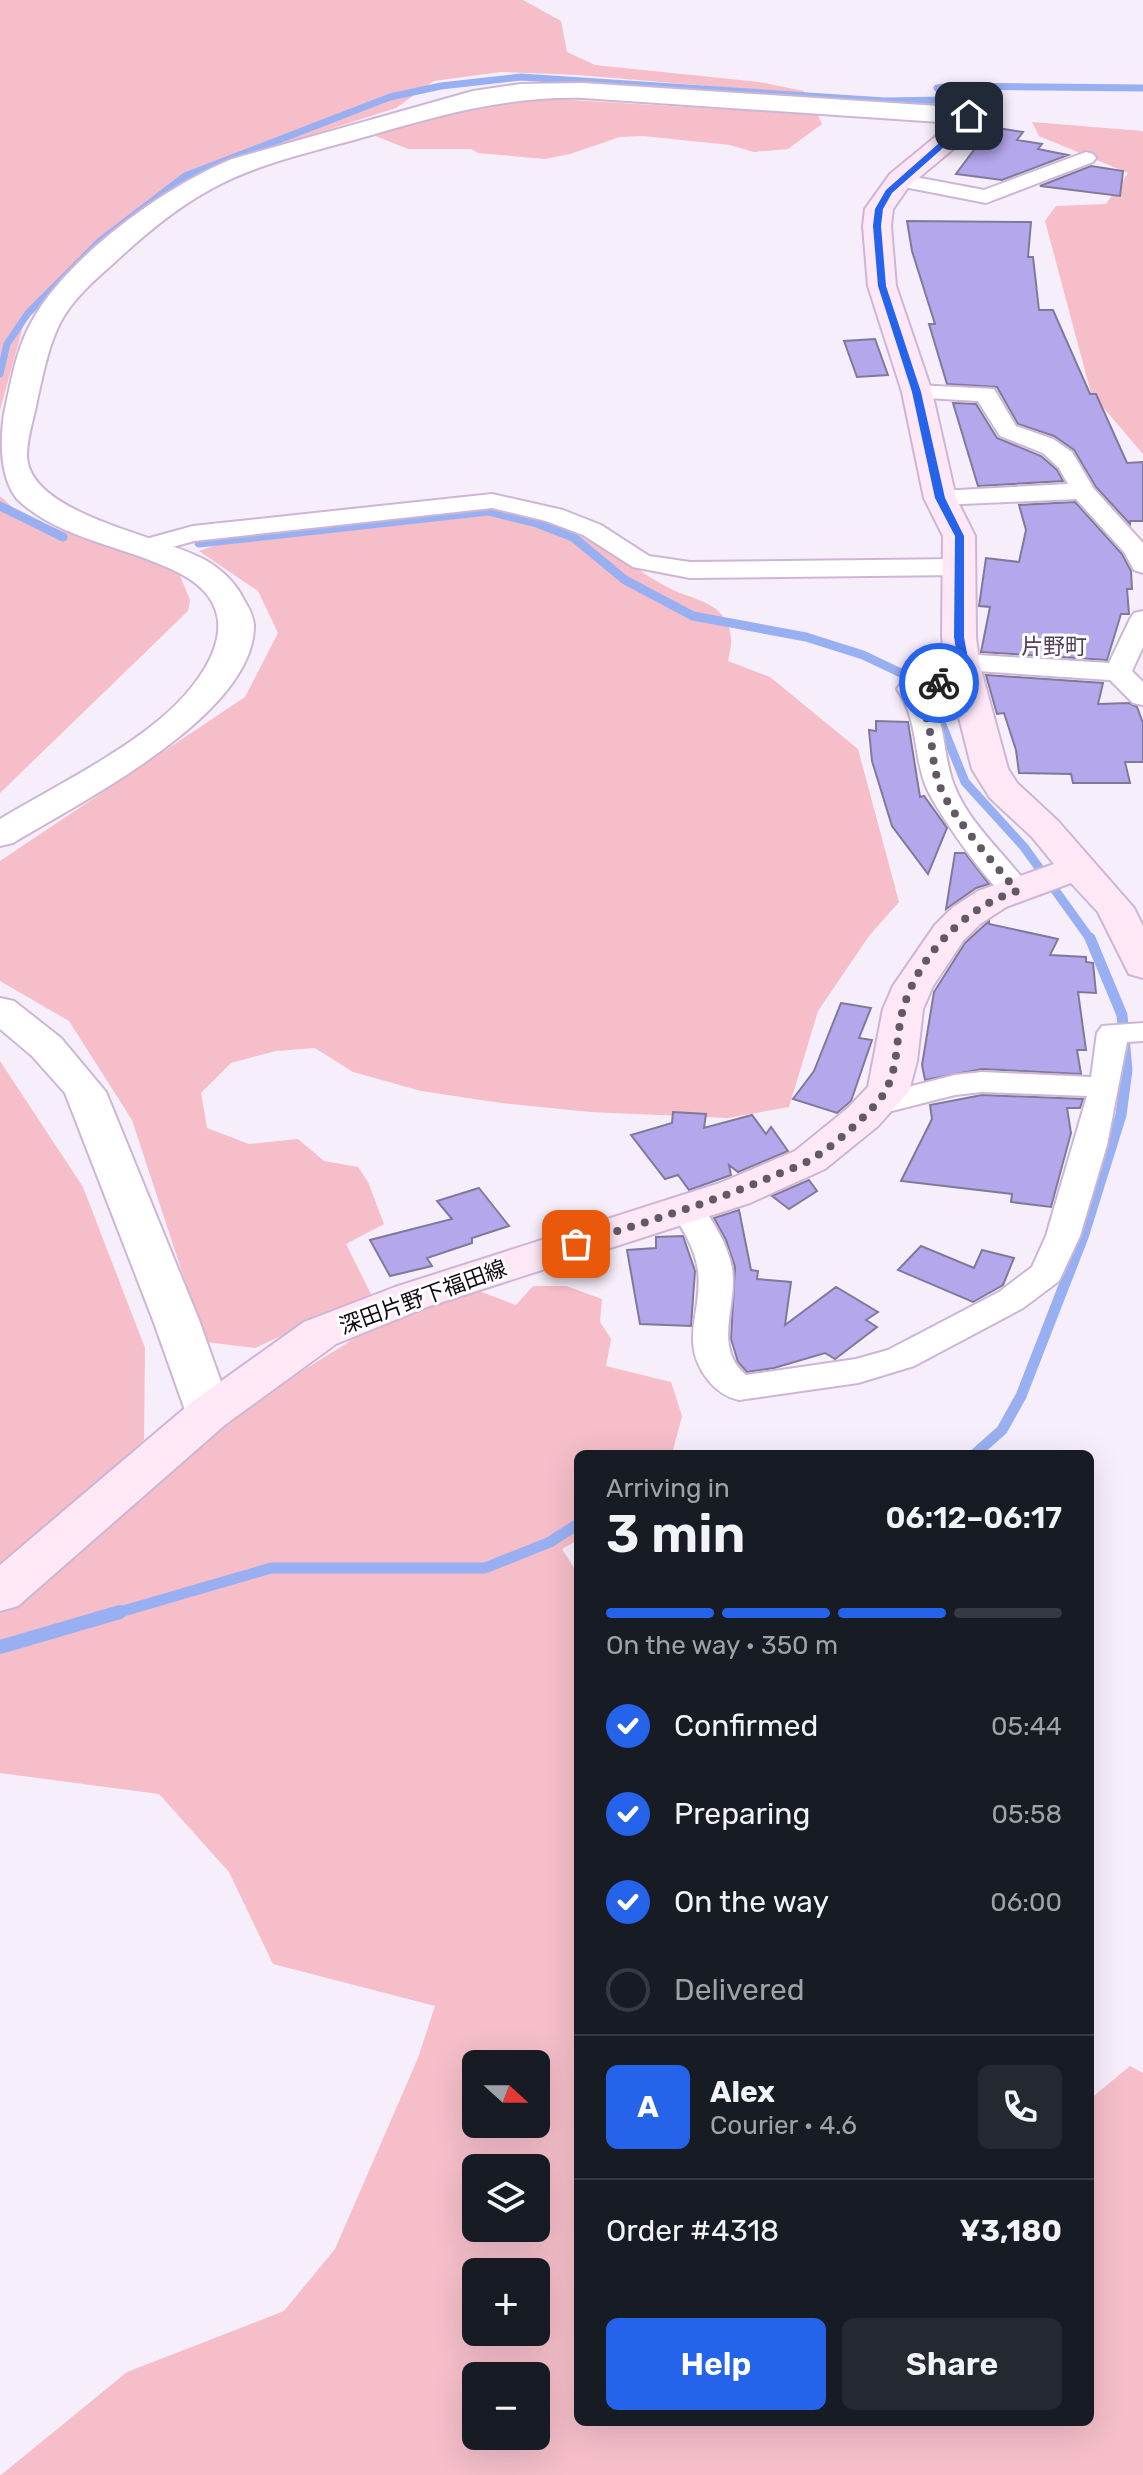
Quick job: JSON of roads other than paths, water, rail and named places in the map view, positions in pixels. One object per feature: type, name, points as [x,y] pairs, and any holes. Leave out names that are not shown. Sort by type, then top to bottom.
[{"type":"main road","points":[[969,116],[949,139],[899,180],[879,209],[877,226],[882,286],[917,392],[940,498],[959,536],[959,637],[964,672],[990,769],[1003,790],[1045,829],[1115,908],[1143,966]]},
{"type":"main road","name":"深田片野下福田線","points":[[0,1593],[209,1413],[320,1333],[411,1297],[735,1193],[810,1160],[876,1105],[888,1091],[896,1061],[903,1009],[930,958],[966,916],[992,899],[1078,868]]},
{"type":"street","points":[[0,835],[178,722],[214,682],[233,645],[237,618],[216,582],[176,559],[60,514],[32,498],[17,480],[10,458],[33,347],[49,314],[66,291],[185,192],[205,181],[285,151],[455,103],[522,92],[571,90],[969,116]]},
{"type":"street","points":[[899,180],[986,197],[1086,158]]},
{"type":"street","points":[[917,392],[986,394],[990,407],[1007,430],[1021,439],[1045,444],[1070,465],[1083,491],[1135,549],[1143,565]]},
{"type":"street","points":[[940,498],[1083,491]]},
{"type":"street","points":[[144,547],[193,534],[492,501],[554,515],[592,530],[642,562],[663,568],[959,567]]},
{"type":"street","points":[[1118,672],[1143,619]]},
{"type":"street","points":[[1017,891],[963,822],[939,784],[924,706],[911,689],[964,672],[1118,672],[1143,697]]},
{"type":"street","points":[[0,1010],[35,1035],[65,1063],[85,1092],[176,1320],[209,1413]]},
{"type":"street","points":[[686,1208],[704,1232],[716,1281],[709,1334],[712,1362],[724,1377],[739,1388],[873,1366],[901,1358],[1011,1300],[1047,1273],[1063,1236],[1091,1145],[1105,1087],[1113,1033],[1143,1032]]},
{"type":"street","points":[[876,1105],[955,1085],[982,1082],[1105,1087]]},
{"type":"waterway","points":[[0,374],[7,344],[28,313],[100,241],[185,176],[390,97],[441,86],[521,77],[885,101],[942,100],[945,95],[937,88],[951,86],[1143,88]]},
{"type":"waterway","points":[[0,506],[63,537]]},
{"type":"waterway","points":[[199,543],[488,511],[537,523],[573,537],[625,580],[693,616],[806,637],[863,655],[903,674],[936,698],[942,725],[965,782],[1024,847],[1091,939]]},
{"type":"waterway","points":[[980,1450],[1002,1430],[1021,1396],[1083,1237],[1121,1115],[1127,1070],[1122,1015],[1091,939]]},
{"type":"waterway","points":[[113,1614],[271,1568],[485,1568],[550,1542],[574,1527]]},
{"type":"waterway","points":[[0,1647],[120,1612]]},
{"type":"district","name":"片野町","points":[[1054,646]]}]
